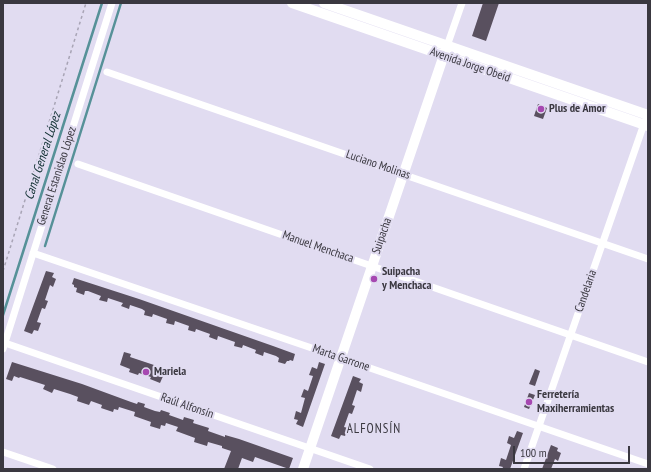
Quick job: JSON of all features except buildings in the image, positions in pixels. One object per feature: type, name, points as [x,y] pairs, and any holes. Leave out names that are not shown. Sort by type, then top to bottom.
[{"type":"main road","name":"Avenida Jorge Obeid","points":[[292,3],[446,51],[647,119]]},
{"type":"main road","name":"Avenida Jorge Obeid","points":[[324,3],[446,51]]},
{"type":"main road","name":"Suipacha","points":[[303,469],[446,51]]},
{"type":"street","name":"General Estanislao López","points":[[4,346],[112,3]]},
{"type":"street","name":"Suipacha","points":[[446,51],[462,3]]},
{"type":"street","name":"Luciano Molinas","points":[[107,72],[648,259]]},
{"type":"street","name":"Candelaria","points":[[524,469],[647,119]]},
{"type":"street","name":"Manuel Menchaca","points":[[78,164],[648,362]]},
{"type":"street","name":"Marta Garrone","points":[[33,253],[648,464]]},
{"type":"street","name":"Raúl Alfonsín","points":[[4,346],[370,469]]},
{"type":"street","points":[[3,452],[53,469]]},
{"type":"path","points":[[3,271],[86,3]]},
{"type":"waterway","name":"Canal General López","points":[[3,315],[102,3]]},
{"type":"waterway","name":"Canal General López","points":[[45,246],[121,3]]},
{"type":"place","name":"Plus de Amor","points":[[541,109]]},
{"type":"place","name":"Suipacha y Menchaca","points":[[374,279]]},
{"type":"place","name":"Mariela","points":[[146,372]]},
{"type":"place","name":"Ferretería Maxiherramientas","points":[[529,402]]},
{"type":"district","name":"ALFONSÍN","points":[[374,429]]}]
